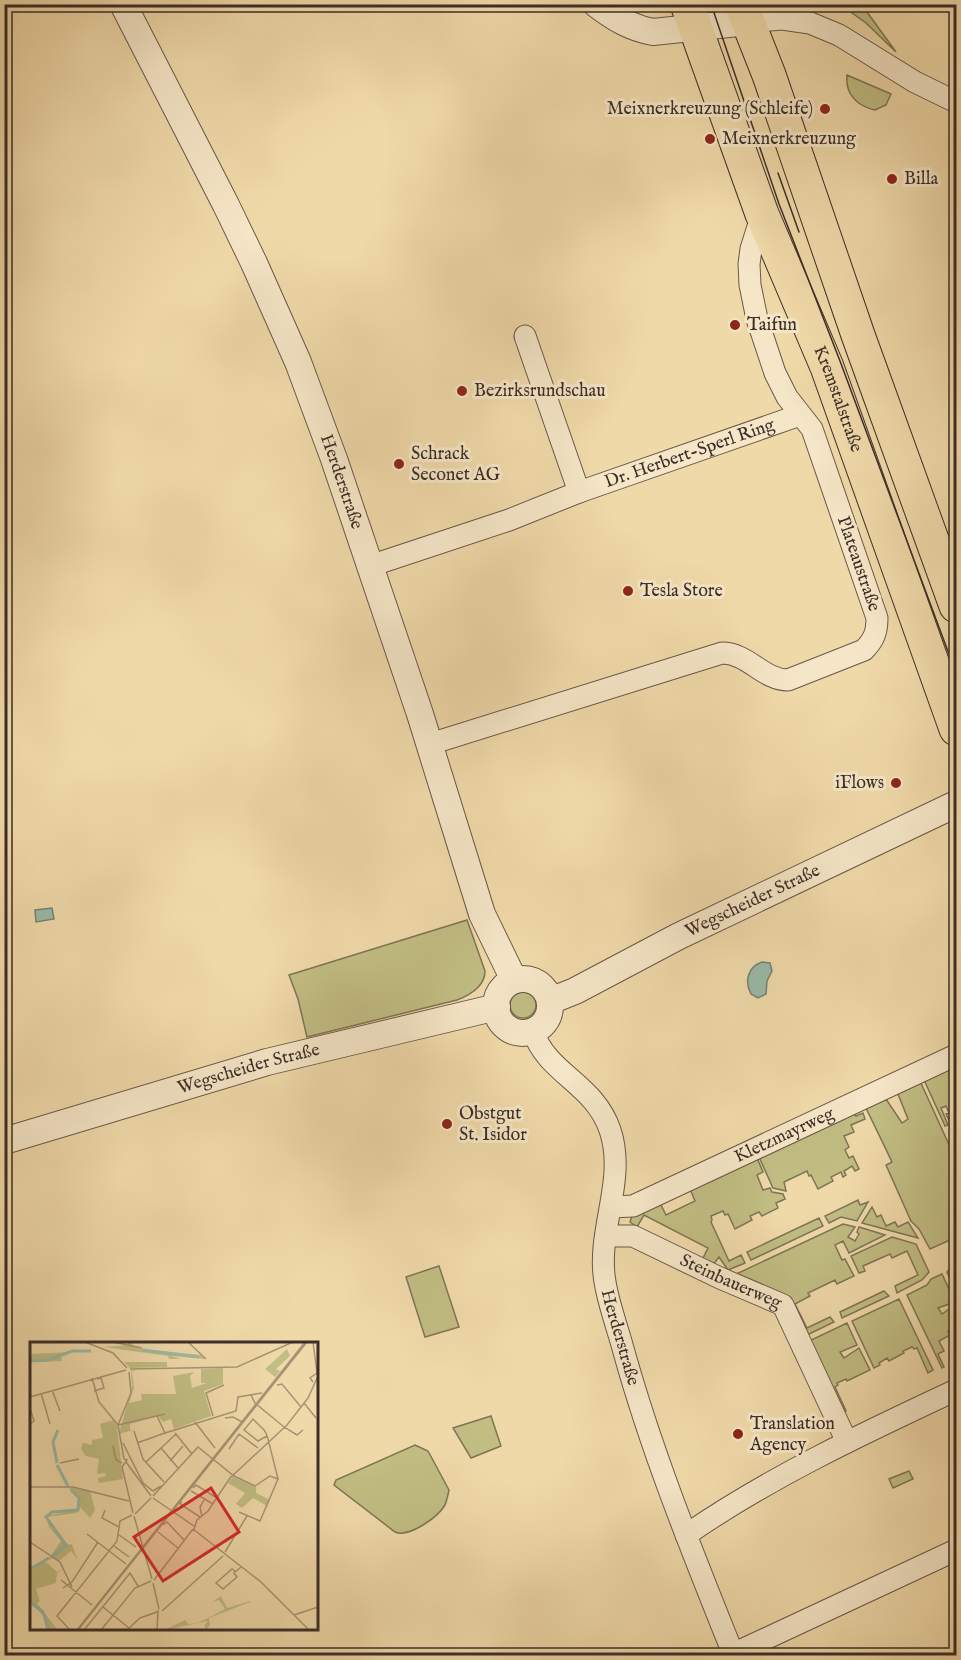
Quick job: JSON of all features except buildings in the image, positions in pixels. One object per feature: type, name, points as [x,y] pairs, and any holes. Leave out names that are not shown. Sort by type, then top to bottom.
[{"type":"main road","points":[[744,13],[772,83],[957,606]]},
{"type":"main road","name":"Kremstalstraße","points":[[691,16],[762,214],[827,367],[920,632],[957,729]]},
{"type":"street","name":"Herderstraße","points":[[123,4],[226,205],[276,312],[319,418],[430,744],[482,914],[513,981]]},
{"type":"street","points":[[596,4],[624,23],[653,32],[691,16],[744,13],[798,20],[819,26],[857,45],[915,82],[957,102]]},
{"type":"street","name":"Plateaustraße","points":[[430,744],[722,653],[740,656],[778,680],[788,680],[864,650],[873,642],[877,630],[877,618],[812,429],[787,397],[775,373],[757,319],[750,285],[751,249],[762,214]]},
{"type":"street","points":[[525,336],[579,492]]},
{"type":"street","name":"Dr. Herbert-Sperl Ring","points":[[370,566],[509,520],[579,492],[800,415]]},
{"type":"street","name":"Wegscheider Straße","points":[[550,1001],[575,991],[678,936],[957,804]]},
{"type":"street","points":[[530,980],[540,984],[550,1001],[547,1019],[533,1031],[522,1033],[507,1027],[496,1007],[500,993],[506,985],[513,981],[530,980]]},
{"type":"street","name":"Wegscheider Straße","points":[[4,1141],[267,1062],[496,1007]]},
{"type":"street","name":"Herderstraße","points":[[533,1031],[536,1040],[552,1063],[593,1098],[609,1128],[614,1143],[615,1164],[611,1207],[603,1253],[605,1284],[635,1392],[668,1492],[733,1655]]},
{"type":"street","name":"Kletzmayrweg","points":[[611,1207],[633,1206],[957,1055]]},
{"type":"street","name":"Steinbauerweg","points":[[606,1236],[633,1236],[783,1305],[848,1442]]},
{"type":"street","points":[[686,1536],[723,1511],[848,1442],[957,1390]]},
{"type":"street","points":[[733,1655],[957,1550]]},
{"type":"shaded area","points":[[841,5],[862,5],[896,52],[866,23]]},
{"type":"shaded area","points":[[847,75],[891,94],[886,105],[875,110],[863,106],[850,93]]},
{"type":"shaded area","points":[[52,908],[54,919],[36,922],[35,910]]},
{"type":"shaded area","points":[[467,920],[485,971],[480,985],[472,993],[457,1000],[307,1037],[298,999],[289,975]]},
{"type":"shaded area","points":[[762,962],[770,963],[772,971],[767,981],[766,994],[758,998],[751,994],[748,979],[753,967]]},
{"type":"shaded area","points":[[523,992],[532,996],[536,1005],[532,1014],[523,1018],[514,1014],[510,1005],[514,996]]},
{"type":"shaded area","points":[[956,1064],[956,1120],[951,1124],[946,1114],[949,1113],[946,1106],[941,1108],[948,1125],[945,1126],[925,1082],[927,1078]]},
{"type":"shaded area","points":[[920,1081],[956,1160],[956,1229],[948,1241],[930,1249],[919,1229],[911,1221],[886,1165],[892,1162],[866,1108],[886,1099],[902,1123],[908,1119],[898,1094],[901,1090]]},
{"type":"shaded area","points":[[853,1113],[856,1116],[863,1113],[865,1119],[851,1125],[854,1132],[844,1136],[849,1147],[845,1150],[849,1158],[853,1156],[859,1169],[855,1171],[852,1166],[844,1171],[846,1175],[843,1177],[841,1172],[831,1177],[833,1181],[818,1189],[807,1171],[784,1182],[786,1191],[773,1188],[759,1157]]},
{"type":"shaded area","points":[[757,1158],[763,1172],[757,1175],[763,1190],[770,1188],[772,1192],[783,1194],[785,1199],[776,1203],[778,1208],[762,1216],[759,1212],[750,1216],[752,1220],[735,1229],[728,1214],[725,1215],[723,1211],[711,1216],[711,1222],[729,1261],[741,1255],[745,1263],[728,1270],[719,1257],[712,1266],[702,1260],[708,1248],[644,1215],[637,1227],[630,1222],[632,1216],[660,1203],[666,1215],[695,1201],[690,1189]]},
{"type":"shaded area","points":[[858,1200],[860,1205],[868,1202],[857,1221],[841,1217],[829,1223],[825,1216]]},
{"type":"shaded area","points":[[872,1207],[877,1217],[881,1215],[886,1226],[895,1222],[898,1227],[908,1222],[918,1238],[862,1223]]},
{"type":"shaded area","points":[[819,1218],[823,1226],[751,1260],[747,1252]]},
{"type":"shaded area","points":[[843,1224],[855,1227],[848,1237],[855,1241],[859,1234],[857,1232],[859,1227],[885,1235],[849,1253],[843,1241],[835,1245],[842,1260],[845,1259],[854,1276],[837,1284],[835,1280],[808,1293],[810,1296],[795,1304],[807,1328],[830,1317],[834,1322],[803,1337],[784,1297],[732,1276]]},
{"type":"shaded area","points":[[892,1237],[916,1244],[929,1272],[922,1280],[897,1293],[895,1286],[918,1275],[907,1251],[892,1258],[890,1254],[863,1266],[865,1271],[859,1273],[851,1256]]},
{"type":"shaded area","points":[[954,1263],[956,1264],[956,1292],[947,1272]]},
{"type":"shaded area","points":[[439,1266],[459,1327],[425,1337],[406,1277]]},
{"type":"shaded area","points":[[942,1274],[955,1302],[938,1308],[942,1314],[956,1304],[956,1327],[948,1331],[950,1335],[939,1341],[944,1351],[938,1354],[944,1367],[942,1368],[907,1295]]},
{"type":"shaded area","points":[[884,1291],[889,1296],[842,1318],[840,1312]]},
{"type":"shaded area","points":[[899,1299],[933,1370],[928,1373],[917,1348],[912,1347],[889,1361],[887,1358],[874,1368],[852,1321]]},
{"type":"shaded area","points":[[847,1323],[857,1345],[840,1352],[844,1358],[859,1348],[870,1370],[847,1381],[846,1379],[837,1383],[835,1387],[846,1411],[840,1414],[809,1341]]},
{"type":"shaded area","points":[[491,1416],[501,1446],[471,1458],[453,1428]]},
{"type":"shaded area","points":[[415,1445],[428,1451],[449,1490],[445,1505],[441,1510],[415,1529],[408,1532],[395,1532],[334,1485],[336,1480]]},
{"type":"shaded area","points":[[909,1471],[913,1479],[893,1488],[889,1479]]},
{"type":"tram line","points":[[711,4],[779,204],[956,673]]},
{"type":"tram line","points":[[778,173],[799,232]]},
{"type":"place","name":"Meixnerkreuzung (Schleife)","points":[[825,109]]},
{"type":"place","name":"Meixnerkreuzung","points":[[710,139]]},
{"type":"place","name":"Billa","points":[[892,179]]},
{"type":"place","name":"Taifun","points":[[735,325]]},
{"type":"place","name":"Bezirksrundschau","points":[[462,391]]},
{"type":"place","name":"Schrack Seconet AG","points":[[399,464]]},
{"type":"place","name":"Tesla Store","points":[[628,591]]},
{"type":"place","name":"iFlows","points":[[896,783]]},
{"type":"place","name":"Obstgut St. Isidor","points":[[447,1124]]},
{"type":"place","name":"Translation Agency","points":[[738,1434]]}]
